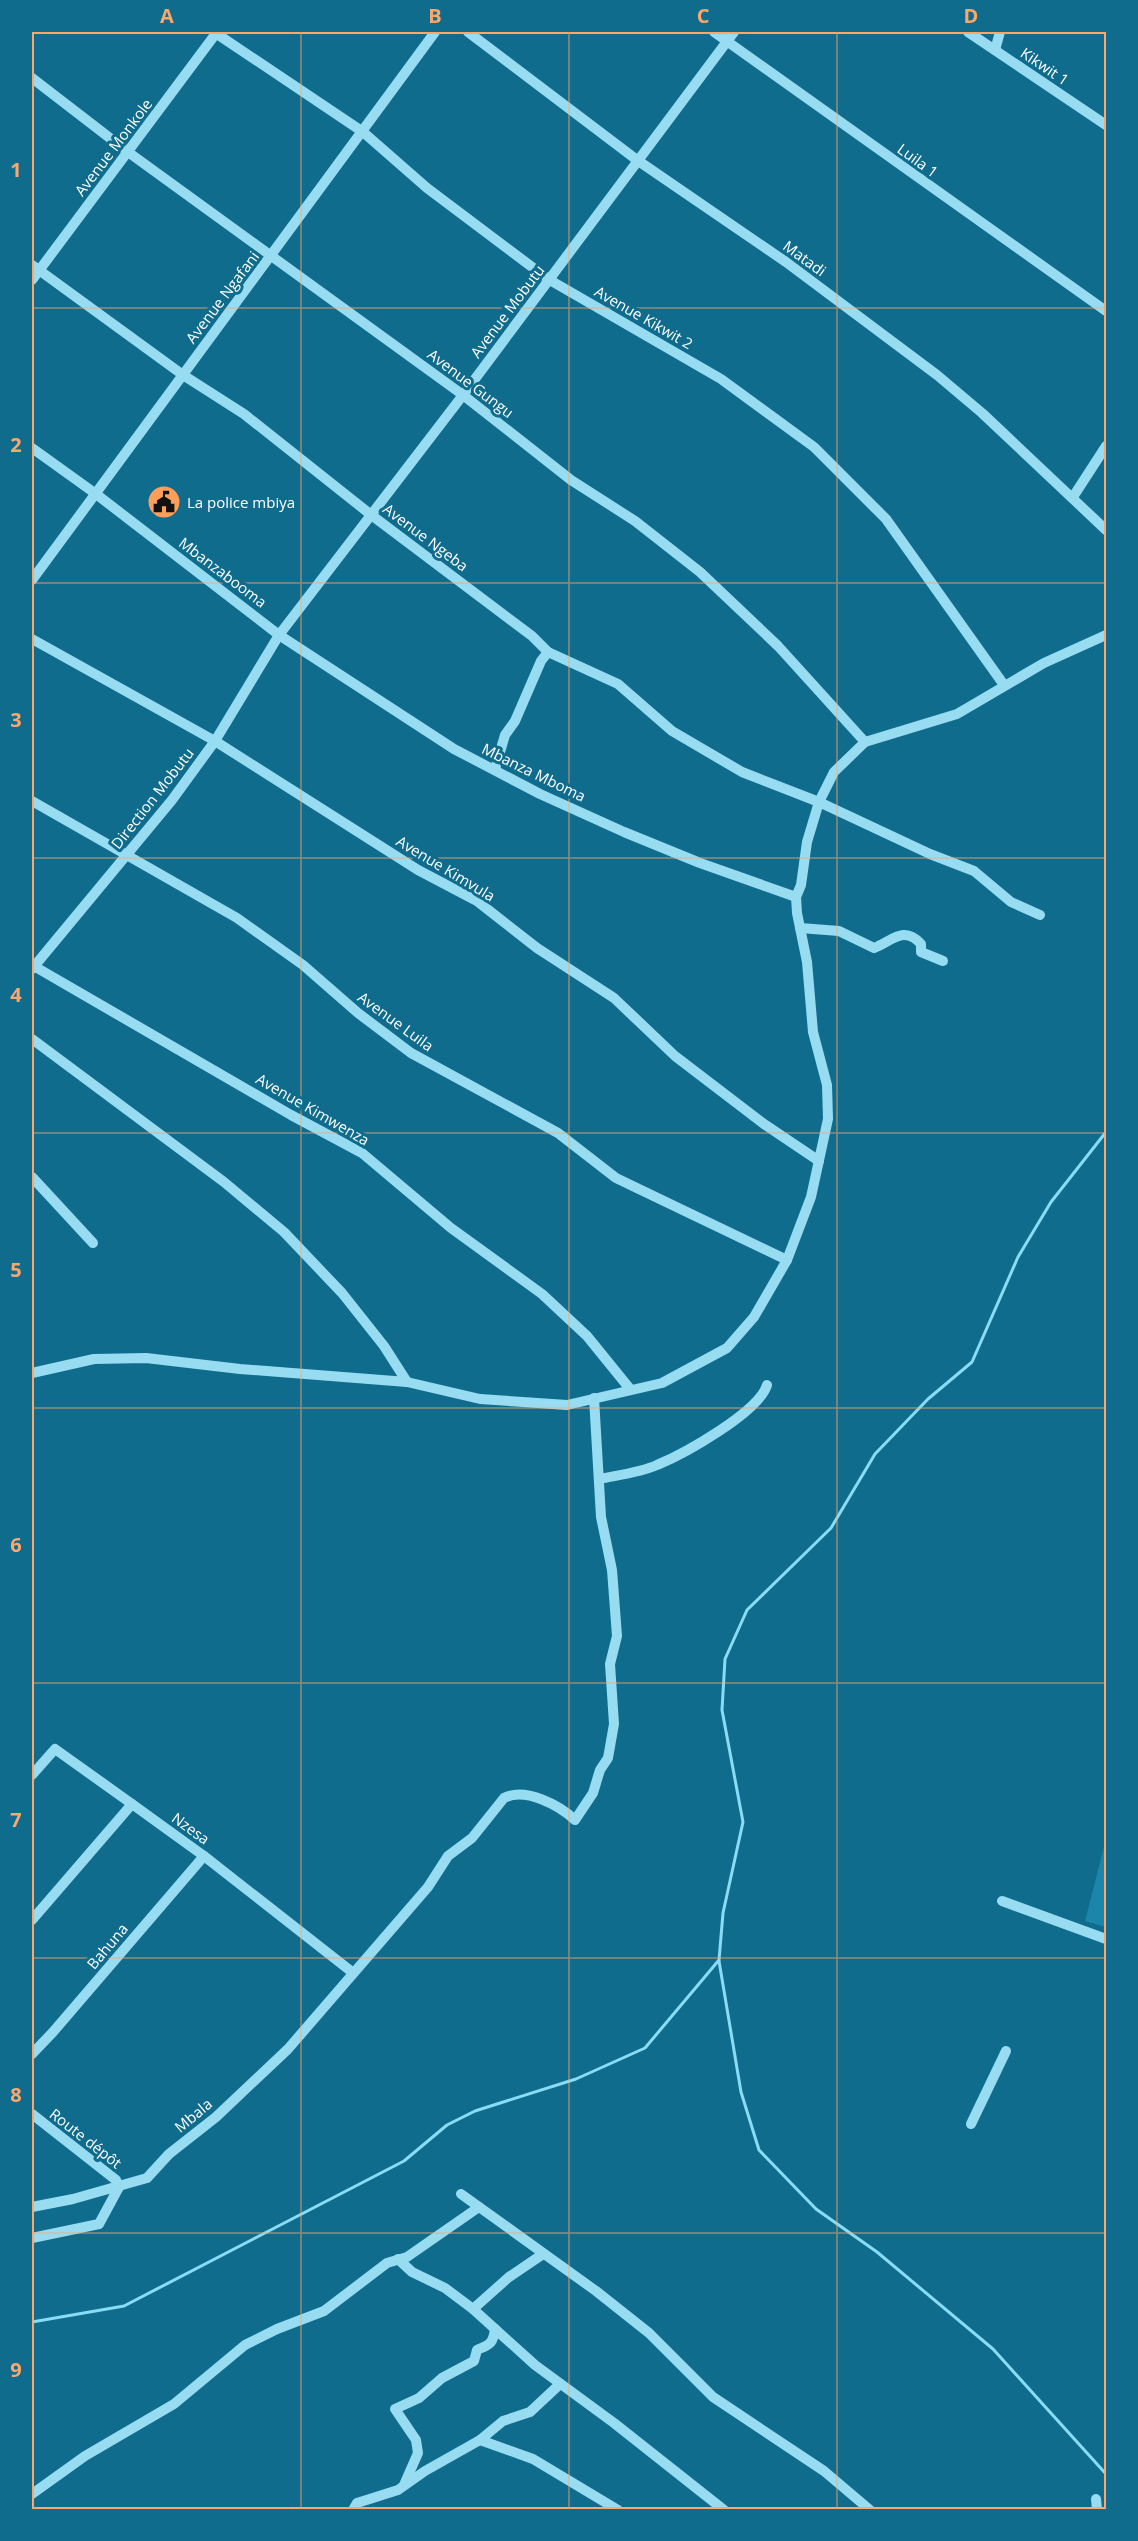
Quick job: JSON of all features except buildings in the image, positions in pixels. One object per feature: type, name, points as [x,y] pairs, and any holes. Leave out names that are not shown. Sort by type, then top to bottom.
[{"type":"street","name":"Avenue Kikwit 2","points":[[216,32],[363,132],[427,188],[549,279],[721,380],[814,447],[886,519],[1004,685]]},
{"type":"street","name":"Avenue Monkole","points":[[32,280],[35,267],[128,152],[216,32]]},
{"type":"street","name":"Avenue Ngafani","points":[[32,580],[435,32]]},
{"type":"street","name":"Matadi","points":[[468,32],[637,160],[786,262],[937,375],[982,413],[1107,530]]},
{"type":"street","name":"Luila 1","points":[[714,32],[1107,311]]},
{"type":"street","name":"Avenue Mobutu","points":[[279,635],[463,395],[734,32]]},
{"type":"street","name":"Kikwit 1","points":[[968,32],[1107,125]]},
{"type":"street","points":[[995,50],[1000,32]]},
{"type":"street","name":"Avenue Gungu","points":[[32,78],[128,152],[463,395],[571,480],[634,521],[700,572],[778,646],[865,742]]},
{"type":"street","name":"Avenue Ngeba","points":[[35,267],[183,375],[244,414],[370,514],[532,636],[548,652],[618,684],[672,731],[742,772],[819,802],[930,854],[974,871],[1011,902],[1040,915]]},
{"type":"street","points":[[1072,497],[1107,446]]},
{"type":"street","name":"Mbanzabooma","points":[[32,448],[96,494],[279,635]]},
{"type":"street","name":"Direction Mobutu","points":[[32,967],[172,800],[215,741],[279,635]]},
{"type":"street","name":"Mbanza Mboma","points":[[279,635],[454,749],[540,794],[700,863],[796,897]]},
{"type":"street","points":[[32,1373],[94,1359],[146,1358],[240,1369],[407,1382],[480,1399],[558,1406],[662,1383],[727,1348],[754,1317],[787,1260],[811,1197],[828,1119],[827,1085],[813,1032],[807,962],[796,897],[801,885],[807,842],[819,802],[838,766],[865,742],[957,714],[1044,663],[1107,635]]},
{"type":"street","name":"Avenue Kimvula","points":[[32,639],[215,741],[418,870],[477,901],[537,948],[614,998],[675,1056],[764,1124],[819,1161]]},
{"type":"street","points":[[495,769],[505,735],[515,722],[541,661],[548,652]]},
{"type":"street","name":"Avenue Luila","points":[[32,801],[237,918],[303,965],[358,1013],[411,1053],[558,1133],[616,1178],[787,1260]]},
{"type":"street","points":[[800,928],[839,931],[874,948],[903,934],[914,936],[921,944],[921,952],[944,961]]},
{"type":"street","name":"Avenue Kimwenza","points":[[32,967],[362,1153],[451,1228],[542,1294],[587,1336],[630,1389]]},
{"type":"street","points":[[32,1039],[224,1182],[284,1232],[342,1293],[384,1347],[407,1382]]},
{"type":"street","points":[[32,1177],[93,1243]]},
{"type":"street","points":[[594,1398],[599,1479],[639,1472],[657,1466],[684,1451],[737,1418],[761,1398],[767,1385]]},
{"type":"street","name":"Mbala","points":[[32,2207],[119,2187],[147,2178],[169,2154],[216,2117],[288,2049],[352,1972],[428,1887],[448,1856],[472,1838],[504,1798],[511,1794],[528,1795],[562,1810],[575,1820],[592,1793],[600,1770],[610,1752],[614,1719],[610,1660],[617,1636],[612,1570],[601,1517],[599,1479]]},
{"type":"street","name":"Nzesa","points":[[32,1775],[55,1749],[204,1856],[352,1972]]},
{"type":"street","points":[[32,1920],[132,1804]]},
{"type":"street","name":"Bahuna","points":[[32,2054],[204,1856]]},
{"type":"street","points":[[1002,1901],[1107,1939]]},
{"type":"street","points":[[971,2124],[1006,2050]]},
{"type":"street","name":"Route dépôt","points":[[32,2114],[116,2180],[119,2187]]},
{"type":"street","points":[[32,2238],[99,2224],[119,2187]]},
{"type":"street","points":[[461,2194],[596,2290],[649,2333],[713,2397],[824,2471],[870,2510]]},
{"type":"street","points":[[32,2494],[85,2456],[174,2404],[245,2345],[277,2329],[324,2311],[387,2263],[407,2257],[479,2207]]},
{"type":"street","points":[[473,2309],[510,2277],[543,2254]]},
{"type":"street","points":[[399,2259],[412,2272],[445,2288],[473,2309],[560,2384],[614,2423],[724,2510]]},
{"type":"street","points":[[404,2485],[418,2453],[416,2440],[395,2409],[419,2398],[442,2378],[474,2361],[477,2350],[487,2347],[492,2342],[495,2328]]},
{"type":"street","points":[[353,2510],[357,2503],[384,2495],[404,2485],[480,2440],[503,2421],[530,2412],[560,2384]]},
{"type":"street","points":[[480,2440],[533,2459],[618,2510]]},
{"type":"shaded area","points":[[1106,1844],[1106,1927],[1085,1921]]},
{"type":"waterway","points":[[32,2322],[124,2306],[404,2161],[447,2125],[475,2111],[576,2079],[645,2048],[719,1960],[723,1913],[743,1822],[722,1710],[725,1659],[747,1610],[831,1528],[875,1454],[928,1399],[972,1362],[1018,1257],[1051,1202],[1106,1132]]},
{"type":"waterway","points":[[719,1961],[741,2092],[759,2150],[816,2209],[877,2252],[993,2349],[1106,2474]]},
{"type":"place","name":"La police mbiya","points":[[164,502]]}]
